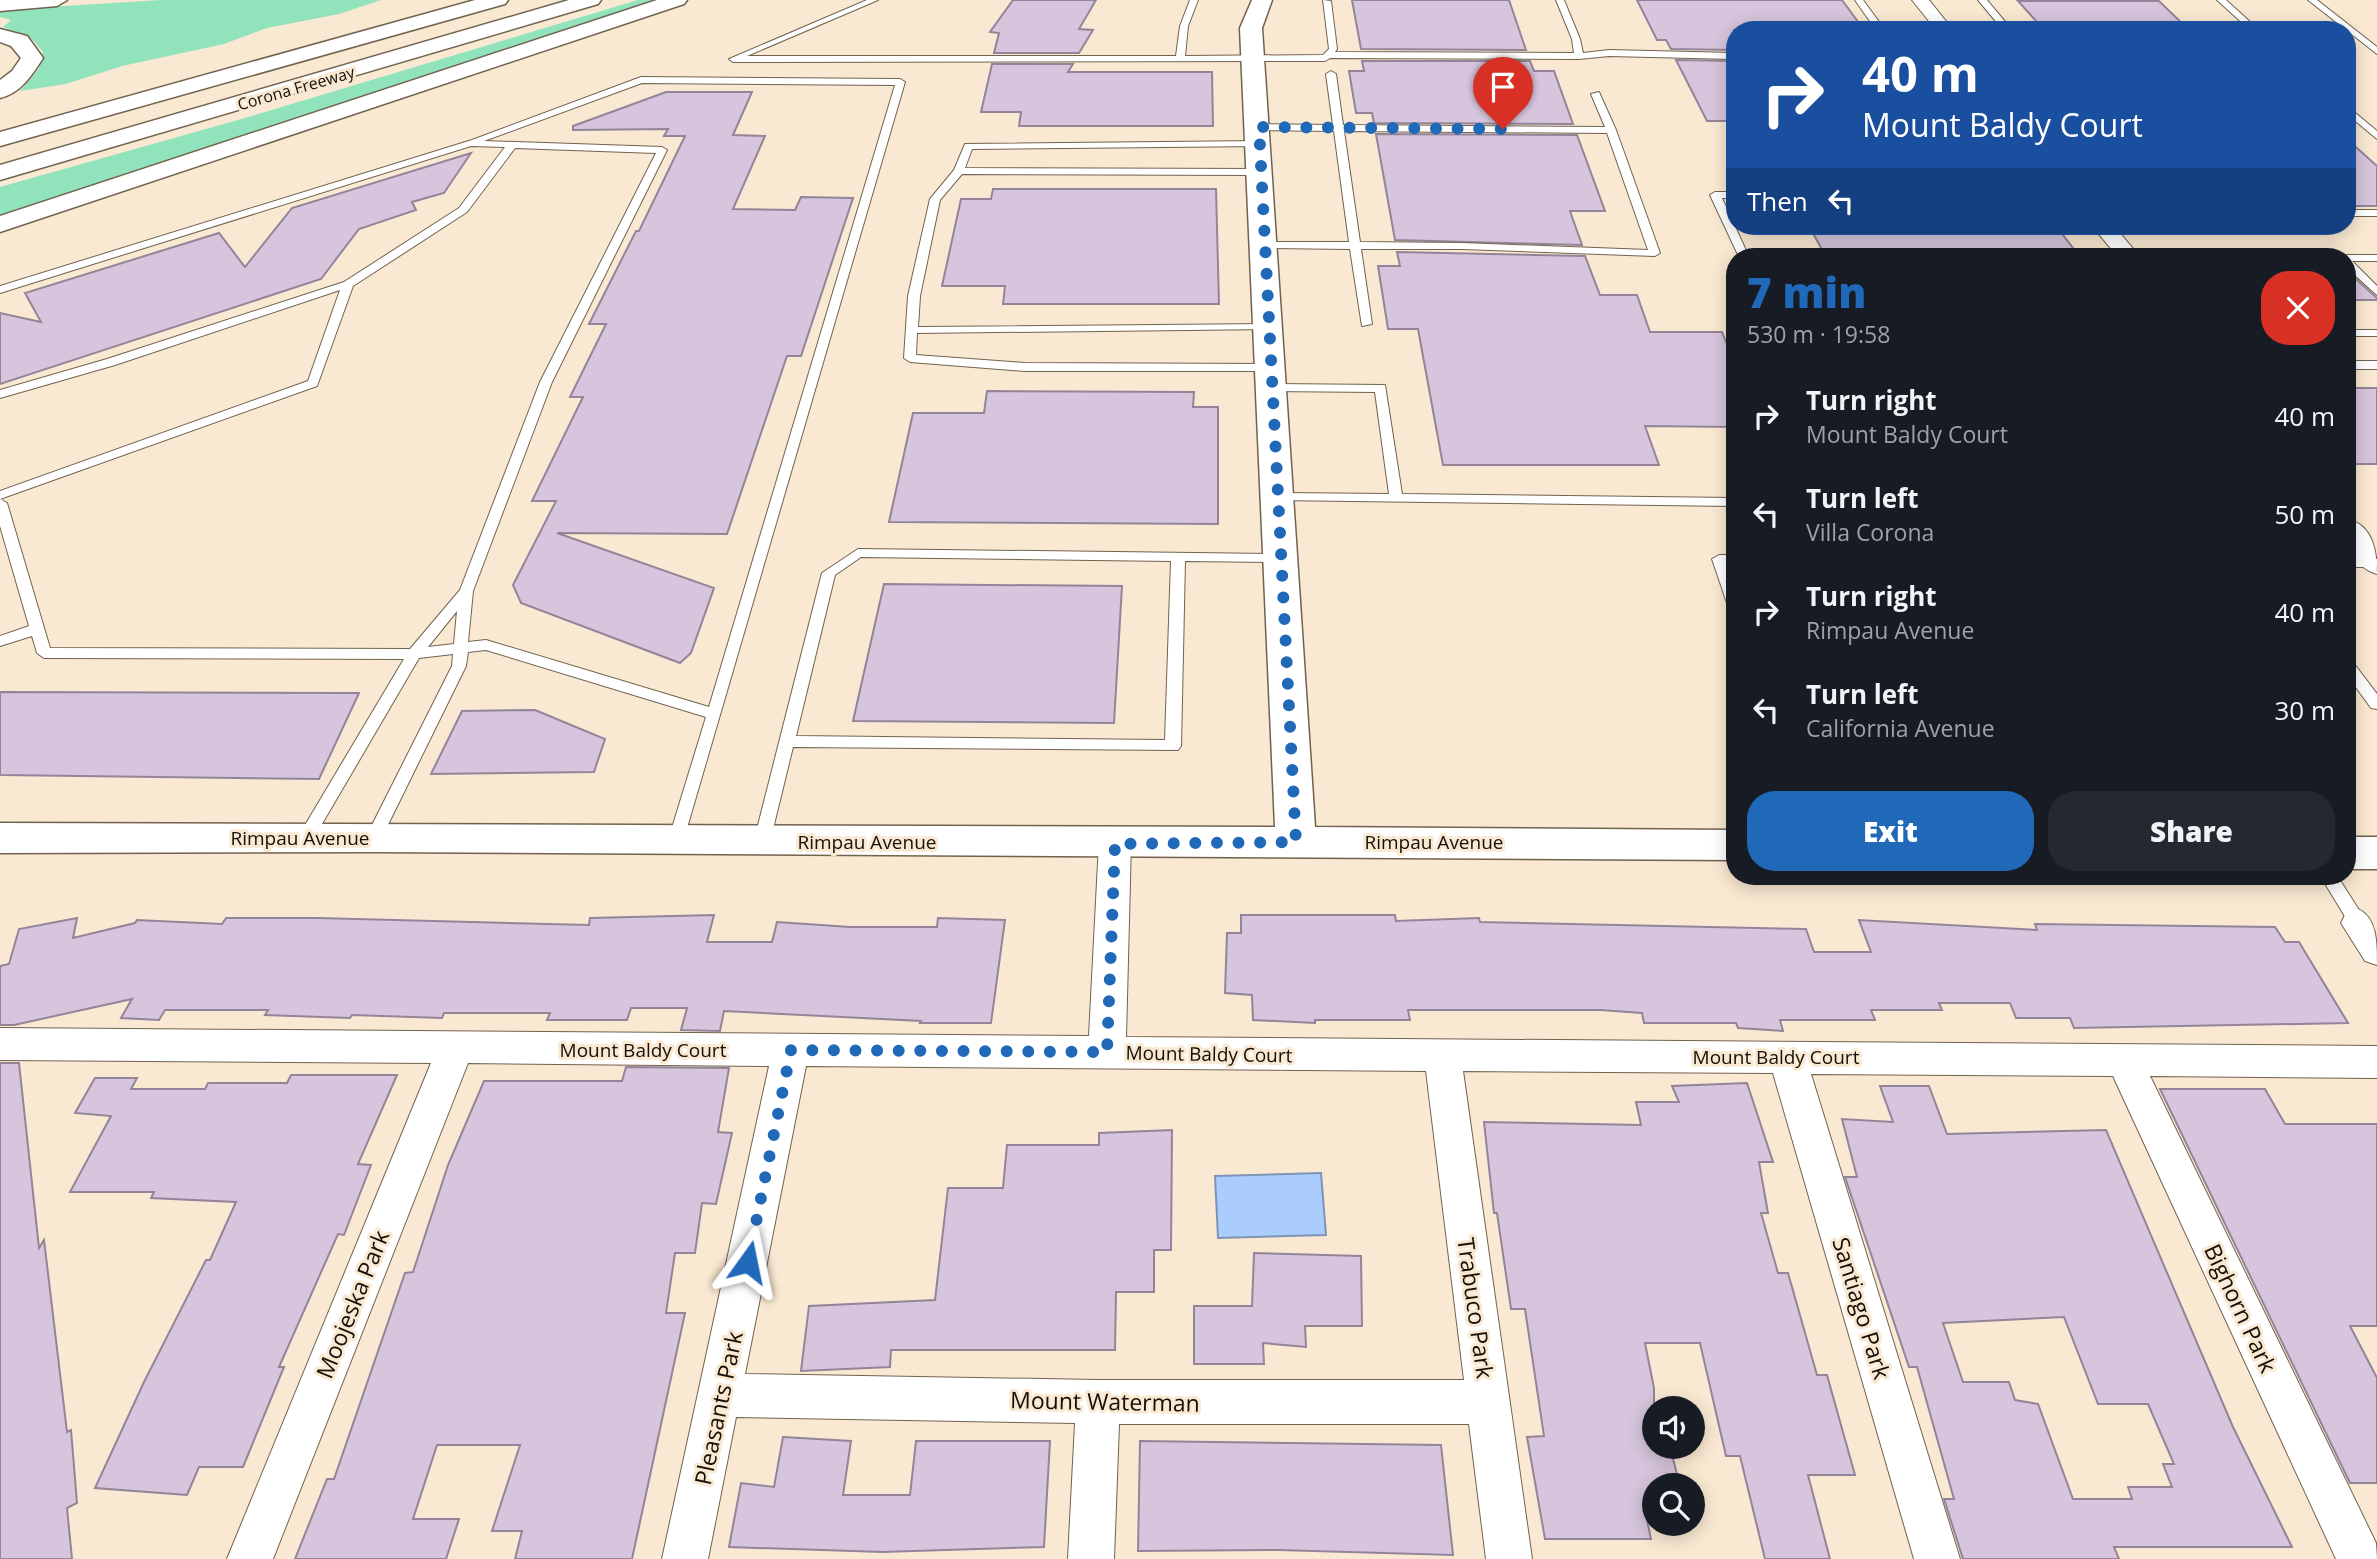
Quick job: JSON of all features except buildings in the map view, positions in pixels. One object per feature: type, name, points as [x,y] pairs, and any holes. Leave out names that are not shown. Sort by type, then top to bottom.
[{"type":"main road","points":[[0,5],[57,0]]},
{"type":"main road","points":[[0,123],[448,0]]},
{"type":"main road","points":[[0,139],[498,0]]},
{"type":"main road","points":[[0,156],[222,96],[544,0]]},
{"type":"main road","name":"Corona Freeway","points":[[0,173],[591,0]]},
{"type":"main road","points":[[0,224],[677,0]]},
{"type":"main road","points":[[1262,0],[1251,28],[1273,378],[1296,842]]},
{"type":"main road","points":[[0,35],[19,41],[32,58],[20,76],[0,91]]},
{"type":"main road","name":"Rimpau Avenue","points":[[0,838],[374,837],[1115,844],[1296,842],[1726,845]]},
{"type":"main road","points":[[2356,853],[2377,853]]},
{"type":"street","points":[[1920,0],[1938,21]]},
{"type":"street","points":[[2356,538],[2376,564]]},
{"type":"street","points":[[1107,1052],[1115,844]]},
{"type":"street","points":[[2358,923],[2377,951]]},
{"type":"street","name":"Mount Baldy Court","points":[[0,1044],[2377,1062]]},
{"type":"street","name":"Moojeska Park","points":[[250,1559],[454,1049]]},
{"type":"street","name":"Pleasants Park","points":[[685,1559],[722,1395],[791,1050]]},
{"type":"street","name":"Trabuco Park","points":[[1443,1056],[1509,1559]]},
{"type":"street","name":"Santiago Park","points":[[1787,1057],[1937,1559]]},
{"type":"street","name":"Bighorn Park","points":[[2123,1058],[2360,1559]]},
{"type":"street","name":"Mount Waterman","points":[[722,1395],[1098,1402],[1489,1402]]},
{"type":"street","points":[[1091,1559],[1098,1402]]},
{"type":"lane","points":[[874,0],[733,60],[1330,55],[1579,56],[1609,53],[1726,56]]},
{"type":"lane","points":[[1180,58],[1184,26],[1194,0]]},
{"type":"lane","points":[[1560,0],[1576,39],[1579,56]]},
{"type":"lane","points":[[1859,0],[1874,21]]},
{"type":"lane","points":[[1982,0],[2000,21]]},
{"type":"lane","points":[[2221,0],[2245,21]]},
{"type":"lane","points":[[2312,0],[2339,21]]},
{"type":"lane","points":[[1327,1],[1333,49],[1330,55]]},
{"type":"lane","points":[[2356,35],[2377,51]]},
{"type":"lane","points":[[1331,74],[1366,324]]},
{"type":"lane","points":[[0,290],[470,143],[641,80],[900,82],[676,841]]},
{"type":"lane","points":[[1265,245],[1655,253],[1596,94]]},
{"type":"lane","points":[[2356,117],[2377,136]]},
{"type":"lane","points":[[959,171],[1260,148],[1340,128],[1611,130]]},
{"type":"lane","points":[[374,837],[459,666],[466,592],[546,382],[662,150],[470,143]]},
{"type":"lane","points":[[0,394],[111,362],[348,284],[463,210],[512,145]]},
{"type":"lane","points":[[1260,148],[968,146],[959,171],[935,199],[914,296],[910,358],[1025,367],[1273,378],[1381,388],[1396,498]]},
{"type":"lane","points":[[1726,195],[1715,195],[1726,219]]},
{"type":"lane","points":[[2356,213],[2377,213]]},
{"type":"lane","points":[[2356,259],[2377,258]]},
{"type":"lane","points":[[2356,270],[2377,292]]},
{"type":"lane","points":[[0,495],[313,383],[348,284]]},
{"type":"lane","points":[[912,330],[1270,327]]},
{"type":"lane","points":[[2356,333],[2377,333]]},
{"type":"lane","points":[[2356,365],[2377,365]]},
{"type":"lane","points":[[1279,498],[1726,502]]},
{"type":"lane","points":[[0,503],[44,653],[414,654],[486,645],[714,714]]},
{"type":"lane","points":[[762,841],[829,573],[858,553],[1282,558]]},
{"type":"lane","points":[[787,741],[1173,746],[1178,556]]},
{"type":"lane","points":[[1726,559],[1719,559],[1726,580]]},
{"type":"lane","points":[[2356,563],[2376,564]]},
{"type":"lane","points":[[306,837],[414,654],[466,592]]},
{"type":"lane","points":[[0,641],[37,629]]},
{"type":"lane","points":[[2356,677],[2376,704]]},
{"type":"lane","points":[[2334,885],[2358,923]]},
{"type":"green space","points":[[161,0],[381,0],[339,14],[267,28],[224,44],[122,66],[66,84],[20,91],[39,68],[43,52],[32,39],[3,27],[11,20],[0,17],[0,10]]},
{"type":"green space","points":[[638,0],[661,0],[0,217],[0,187],[245,118]]},
{"type":"water","points":[[1321,1173],[1326,1235],[1218,1238],[1215,1176]]},
{"type":"route","points":[[748,1262],[791,1050],[1107,1052],[1115,844],[1296,842],[1259,127],[1503,129]]}]
